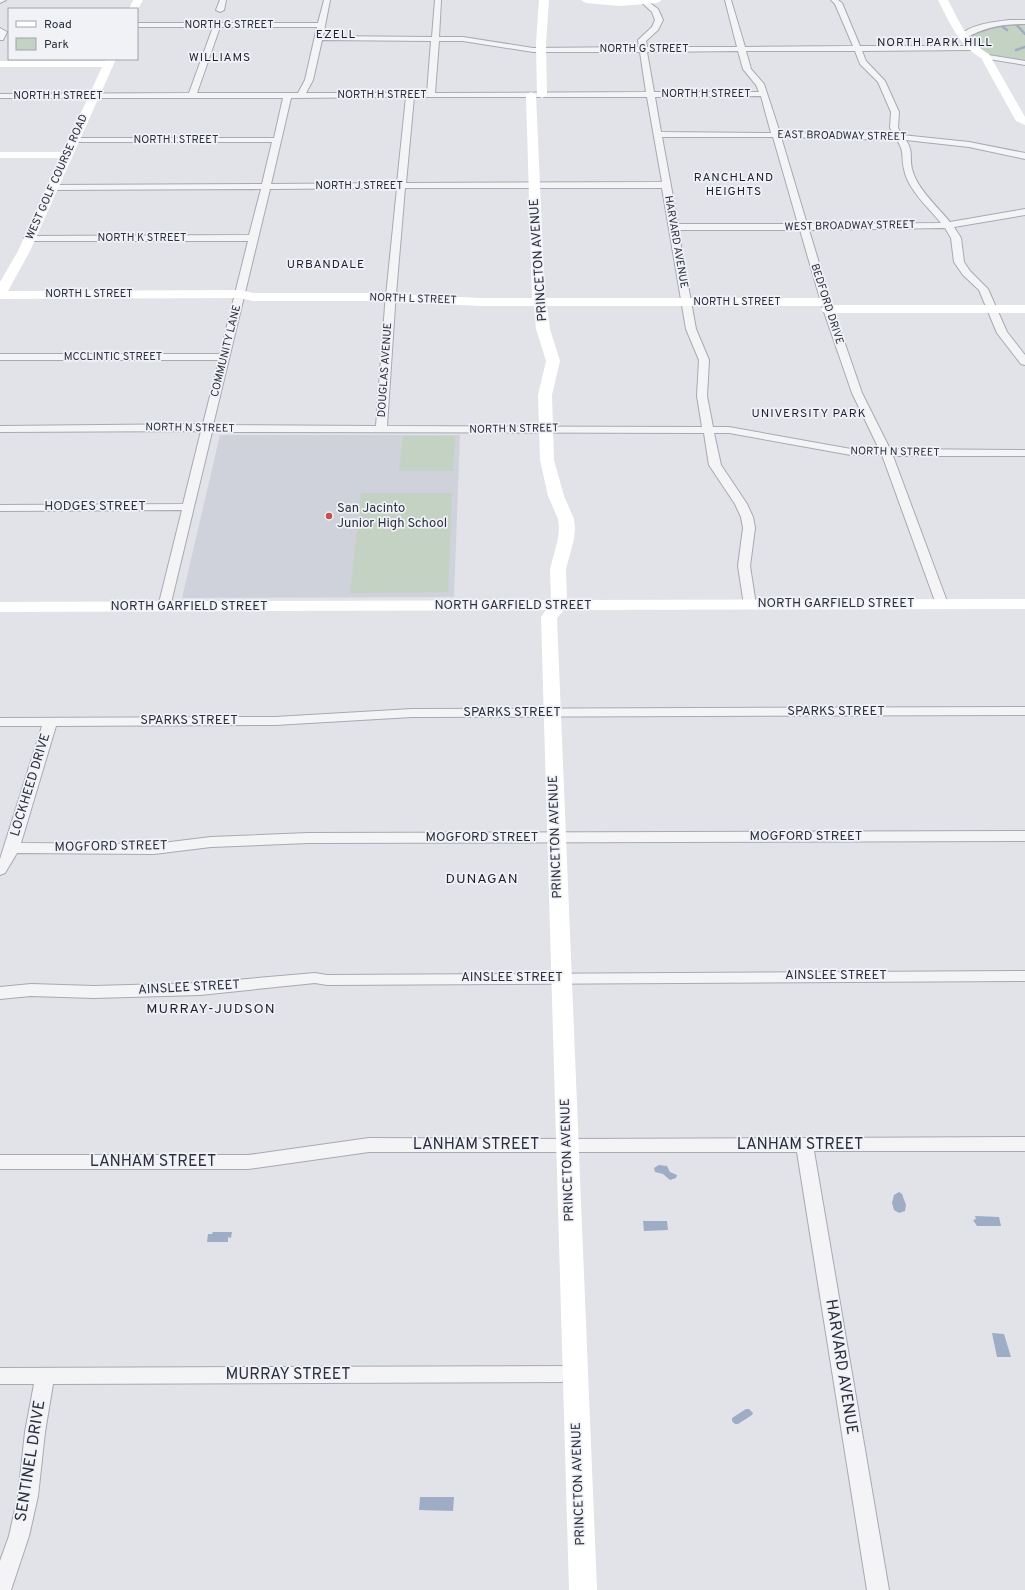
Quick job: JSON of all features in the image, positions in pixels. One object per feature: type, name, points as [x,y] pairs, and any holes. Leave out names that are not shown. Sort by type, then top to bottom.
[{"type":"street","points":[[220,10],[224,0]]},
{"type":"street","points":[[301,95],[309,80],[327,0]]},
{"type":"street","points":[[431,95],[438,0]]},
{"type":"street","name":"PRINCETON AVENUE","points":[[544,0],[537,95],[534,185],[539,302],[542,312],[543,329],[553,361],[546,395],[547,460],[556,496],[566,519],[566,539],[558,569],[559,606],[549,617],[583,1590]]},
{"type":"street","points":[[586,0],[616,3],[657,0]]},
{"type":"street","name":"BEDFORD DRIVE","points":[[728,0],[747,69],[760,84],[764,94],[827,306],[857,394],[887,453],[942,604]]},
{"type":"street","points":[[834,0],[838,3],[863,62],[881,81],[895,112],[894,128],[907,149],[908,168],[914,184],[948,225],[956,238],[959,262],[966,273],[983,288],[1002,333],[1025,362]]},
{"type":"street","points":[[943,0],[971,48],[986,56],[1025,63]]},
{"type":"street","points":[[643,1],[655,12],[659,20],[655,28],[642,40],[643,49]]},
{"type":"street","points":[[963,36],[973,30],[989,25],[1025,22]]},
{"type":"street","name":"NORTH G STREET","points":[[138,25],[322,25]]},
{"type":"street","points":[[192,95],[217,25]]},
{"type":"street","points":[[0,30],[3,32],[0,38]]},
{"type":"street","name":"NORTH G STREET","points":[[318,38],[463,39],[517,48],[541,49],[971,48]]},
{"type":"street","name":"HARVARD AVENUE","points":[[643,49],[691,329],[704,360],[702,396],[707,429],[715,465],[741,504],[747,517],[749,528],[744,566],[750,605]]},
{"type":"street","points":[[986,56],[990,67],[1020,119],[1025,122]]},
{"type":"street","points":[[0,64],[110,61]]},
{"type":"street","name":"WEST GOLF COURSE ROAD","points":[[0,294],[29,238],[110,61]]},
{"type":"street","name":"NORTH H STREET","points":[[0,96],[764,94]]},
{"type":"street","name":"COMMUNITY LANE","points":[[164,607],[288,95]]},
{"type":"street","name":"DOUGLAS AVENUE","points":[[382,429],[390,297],[410,95]]},
{"type":"street","name":"EAST BROADWAY STREET","points":[[657,134],[899,136],[931,138],[979,145],[1025,156]]},
{"type":"street","name":"NORTH I STREET","points":[[74,140],[278,140]]},
{"type":"street","points":[[0,156],[68,155]]},
{"type":"street","name":"NORTH J STREET","points":[[52,187],[666,185]]},
{"type":"street","name":"WEST BROADWAY STREET","points":[[673,227],[890,227],[948,225],[1025,212]]},
{"type":"street","name":"NORTH K STREET","points":[[29,238],[254,238]]},
{"type":"street","points":[[0,267],[5,271],[7,278],[0,294]]},
{"type":"street","name":"NORTH L STREET","points":[[0,294],[240,294],[253,297],[390,297],[481,302],[686,302],[1025,309]]},
{"type":"street","name":"MCCLINTIC STREET","points":[[0,357],[225,357]]},
{"type":"street","name":"NORTH N STREET","points":[[0,429],[707,429],[749,432],[851,452],[1025,453]]},
{"type":"street","name":"HODGES STREET","points":[[0,508],[189,507]]},
{"type":"street","name":"NORTH GARFIELD STREET","points":[[0,608],[1025,604]]},
{"type":"street","name":"SPARKS STREET","points":[[0,722],[275,721],[412,713],[1025,711]]},
{"type":"street","name":"LOCKHEED DRIVE","points":[[0,870],[7,860],[12,848],[50,722]]},
{"type":"street","name":"MOGFORD STREET","points":[[12,848],[154,849],[211,842],[308,838],[1025,836]]},
{"type":"street","name":"AINSLEE STREET","points":[[0,992],[31,990],[94,992],[200,989],[315,978],[327,980],[562,977],[1025,976]]},
{"type":"street","name":"LANHAM STREET","points":[[0,1162],[248,1162],[369,1145],[567,1146],[1025,1144]]},
{"type":"street","name":"HARVARD AVENUE","points":[[804,1145],[878,1590]]},
{"type":"street","name":"MURRAY STREET","points":[[0,1376],[575,1374]]},
{"type":"street","name":"SENTINEL DRIVE","points":[[0,1590],[19,1536],[28,1496],[35,1432],[45,1376]]},
{"type":"shaded area","name":"San Jacinto Junior High School","points":[[220,435],[460,435],[454,597],[182,598]]},
{"type":"green space","points":[[1025,23],[1025,62],[1005,60],[987,54],[971,40],[972,35],[983,28],[997,25]]},
{"type":"green space","points":[[403,436],[455,436],[453,471],[399,471]]},
{"type":"green space","points":[[361,493],[452,493],[448,592],[350,593]]},
{"type":"water","points":[[659,1165],[667,1166],[670,1172],[677,1175],[676,1178],[670,1180],[663,1174],[655,1172],[654,1168]]},
{"type":"water","points":[[899,1192],[902,1194],[906,1205],[905,1211],[899,1213],[894,1210],[892,1203],[894,1195]]},
{"type":"water","points":[[975,1216],[999,1217],[1001,1226],[977,1226],[973,1220],[976,1219]]},
{"type":"water","points":[[643,1221],[667,1221],[668,1230],[644,1231]]},
{"type":"water","points":[[213,1232],[232,1232],[231,1238],[228,1237],[228,1242],[207,1242],[208,1234],[212,1234]]},
{"type":"water","points":[[992,1333],[1004,1334],[1011,1357],[997,1357]]},
{"type":"water","points":[[746,1409],[749,1409],[753,1413],[752,1415],[738,1424],[735,1424],[732,1421],[732,1418]]},
{"type":"water","points":[[420,1497],[454,1497],[453,1511],[419,1510]]},
{"type":"waterway","points":[[1014,22],[1025,34]]},
{"type":"waterway","points":[[999,24],[1007,30]]},
{"type":"waterway","points":[[1016,50],[1025,47]]},
{"type":"place","name":"San Jacinto Junior High School","points":[[329,516]]},
{"type":"district","name":"EZELL","points":[[336,35]]},
{"type":"district","name":"NORTH PARK HILL","points":[[935,43]]},
{"type":"district","name":"WILLIAMS","points":[[220,58]]},
{"type":"district","name":"RANCHLAND HEIGHTS","points":[[734,185]]},
{"type":"district","name":"URBANDALE","points":[[326,265]]},
{"type":"district","name":"UNIVERSITY PARK","points":[[809,414]]},
{"type":"district","name":"DUNAGAN","points":[[482,879]]},
{"type":"district","name":"MURRAY-JUDSON","points":[[211,1009]]}]
